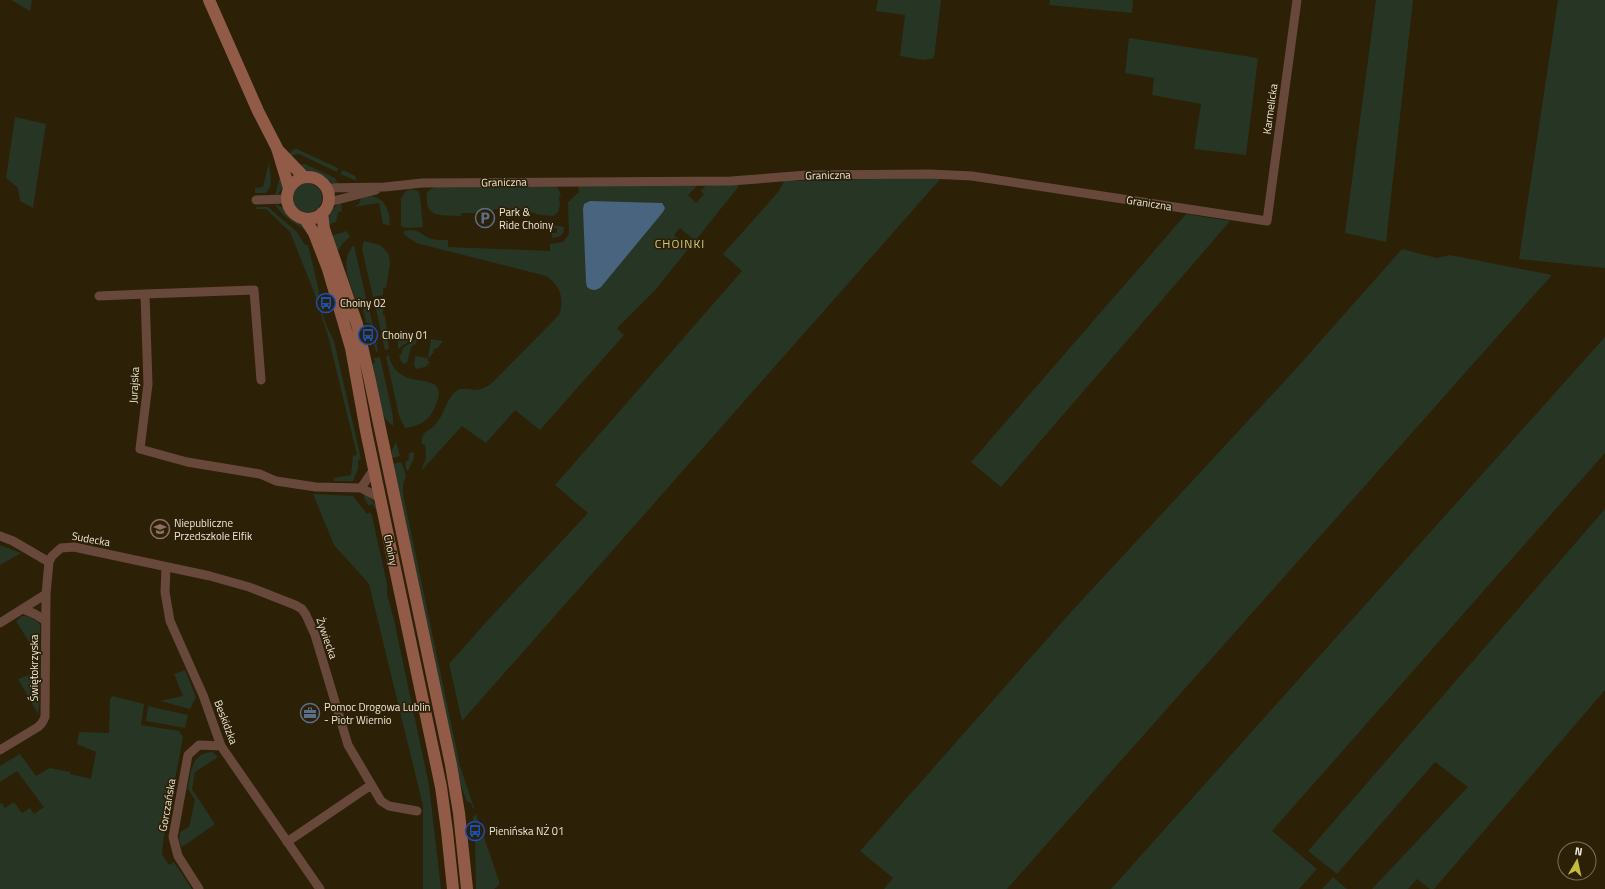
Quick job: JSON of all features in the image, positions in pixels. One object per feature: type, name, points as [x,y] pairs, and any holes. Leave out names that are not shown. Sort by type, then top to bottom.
[{"type":"street","points":[[209,0],[258,111],[277,148],[291,211],[297,216],[305,219],[313,218],[322,213],[328,202],[327,188],[317,179],[304,177],[294,181],[288,193]]},
{"type":"street","name":"Karmelicka","points":[[1267,221],[1297,0]]},
{"type":"street","points":[[277,148],[304,177]]},
{"type":"street","name":"Graniczna","points":[[327,188],[385,187],[422,183],[731,181],[807,176],[950,174],[1075,191],[1267,221]]},
{"type":"street","name":"Graniczna","points":[[328,202],[385,187]]},
{"type":"street","points":[[256,200],[288,193]]},
{"type":"street","name":"Choiny","points":[[322,213],[324,229],[357,324],[379,424],[454,782],[467,889]]},
{"type":"street","name":"Choiny","points":[[305,219],[314,233],[325,260],[344,320],[354,360],[374,469],[441,787],[448,831],[453,889]]},
{"type":"street","points":[[99,296],[254,290],[260,380]]},
{"type":"street","name":"Jurajska","points":[[145,294],[148,384],[140,449],[187,462],[260,474],[276,482],[316,488],[361,488],[380,498]]},
{"type":"street","points":[[361,488],[374,469]]},
{"type":"street","points":[[0,527],[2,537],[49,562]]},
{"type":"street","name":"Sudecka","points":[[49,562],[56,552],[66,547],[120,557]]},
{"type":"street","name":"Żywiecka","points":[[120,557],[236,583],[288,602],[302,609],[310,622],[315,635],[348,745],[381,801],[389,806],[417,811]]},
{"type":"street","name":"Świętokrzyska","points":[[0,750],[38,727],[45,717],[46,594],[49,562]]},
{"type":"street","name":"Beskidzka","points":[[166,567],[165,592],[170,621],[203,695],[220,746],[320,889]]},
{"type":"street","points":[[0,623],[46,594]]},
{"type":"street","points":[[23,609],[46,620]]},
{"type":"street","name":"Gorczańska","points":[[199,889],[178,856],[173,837],[188,755],[199,745],[220,746]]},
{"type":"street","points":[[287,842],[371,784]]},
{"type":"green space","points":[[11,0],[32,0],[30,11]]},
{"type":"green space","points":[[878,0],[941,0],[934,58],[924,60],[900,56],[905,15],[876,11]]},
{"type":"green space","points":[[1050,0],[1133,0],[1132,13],[1049,5]]},
{"type":"green space","points":[[1376,0],[1413,0],[1386,242],[1345,233]]},
{"type":"green space","points":[[1558,0],[1605,0],[1605,268],[1519,259]]},
{"type":"green space","points":[[1129,38],[1258,58],[1246,155],[1194,149],[1201,104],[1152,95],[1154,78],[1125,73]]},
{"type":"green space","points":[[15,117],[46,124],[33,208],[20,201],[18,188],[6,178]]},
{"type":"green space","points":[[294,149],[338,168],[337,172],[299,154],[295,154],[291,157],[290,153]]},
{"type":"green space","points":[[269,162],[271,182],[269,189],[266,193],[255,193],[255,188],[263,187]]},
{"type":"green space","points":[[305,164],[335,178],[338,184],[330,182],[299,165]]},
{"type":"green space","points":[[343,170],[355,176],[357,181],[340,174]]},
{"type":"green space","points":[[943,176],[462,721],[449,664],[588,513],[555,485],[742,271],[723,254],[779,191],[784,181],[824,181]]},
{"type":"green space","points":[[280,177],[283,187],[279,193],[275,195]]},
{"type":"green space","points":[[307,183],[318,187],[322,198],[318,209],[307,213],[296,209],[292,198],[296,187]]},
{"type":"green space","points":[[735,183],[739,186],[695,241],[680,228],[674,235],[689,248],[656,289],[617,328],[624,335],[540,430],[515,410],[486,443],[462,426],[421,471],[426,458],[425,445],[422,444],[424,433],[435,425],[455,392],[464,389],[474,390],[491,384],[559,315],[561,309],[561,298],[558,288],[546,276],[416,243],[403,232],[412,230],[431,239],[448,240],[448,247],[550,251],[550,244],[563,242],[569,234],[568,202],[579,192],[578,186],[699,184],[688,195],[696,203],[704,194],[701,191],[707,184]]},
{"type":"green space","points":[[554,186],[558,188],[561,196],[559,197],[560,205],[558,212],[553,216],[540,215],[528,211],[497,209],[481,213],[461,213],[461,216],[441,215],[435,214],[431,211],[428,207],[427,201],[427,192],[435,187]]},
{"type":"green space","points":[[410,189],[418,191],[420,196],[423,227],[406,228],[401,226],[401,198],[405,192]]},
{"type":"green space","points":[[370,196],[380,199],[386,206],[390,226],[383,224],[379,203],[353,207],[359,204],[361,198]]},
{"type":"green space","points":[[341,203],[342,211],[338,212],[336,222],[327,225],[330,212]]},
{"type":"green space","points":[[275,204],[283,208],[293,220],[304,225],[305,230],[284,215]]},
{"type":"green space","points":[[256,207],[268,207],[297,232],[305,245],[308,245],[318,287],[321,309],[326,325],[334,341],[361,459],[358,460],[358,469],[353,481],[334,481],[334,478],[351,475],[353,456],[357,455],[328,336],[314,292],[290,232],[266,209],[256,209]]},
{"type":"green space","points":[[1186,214],[1230,221],[1001,487],[971,462]]},
{"type":"green space","points":[[552,225],[564,227],[561,235],[552,238],[552,233],[557,233],[557,228],[552,228]]},
{"type":"green space","points":[[347,231],[350,237],[343,243],[337,252],[331,236]]},
{"type":"green space","points":[[364,241],[380,245],[389,254],[390,264],[386,288],[383,288],[383,295],[373,297],[362,249]]},
{"type":"green space","points":[[354,245],[366,298],[359,307],[350,284],[346,267],[349,252]]},
{"type":"green space","points":[[1402,249],[1437,258],[1450,255],[1552,275],[1007,889],[884,889],[893,878],[860,851],[1071,612],[1294,371]]},
{"type":"green space","points":[[383,299],[383,315],[385,315],[389,349],[385,350],[374,300]]},
{"type":"green space","points":[[368,303],[378,351],[376,352],[370,323],[366,323],[363,309]]},
{"type":"green space","points":[[402,330],[410,332],[410,335],[415,337],[398,349],[398,334]]},
{"type":"green space","points":[[1605,337],[1605,453],[1272,831],[1317,869],[1299,889],[1111,889]]},
{"type":"green space","points":[[416,339],[416,344],[411,347],[407,363],[404,364],[399,355],[401,355],[403,348]]},
{"type":"green space","points":[[431,339],[443,341],[437,349],[435,348],[433,351],[434,352],[427,360],[430,362],[425,367],[416,369],[414,365],[415,356],[428,358]]},
{"type":"green space","points":[[389,355],[390,361],[399,373],[409,378],[431,383],[439,390],[438,398],[432,413],[426,420],[418,425],[405,428],[399,416],[386,356]]},
{"type":"green space","points":[[380,357],[393,416],[393,426],[386,420],[382,413],[371,364],[375,363],[374,358]]},
{"type":"green space","points":[[396,442],[400,456],[392,458],[392,450]]},
{"type":"green space","points":[[414,452],[414,458],[408,471],[406,469],[405,462],[409,460],[409,453]]},
{"type":"green space","points":[[401,462],[406,475],[403,485],[403,494],[460,766],[474,808],[473,809],[471,803],[467,802],[460,783],[393,464]]},
{"type":"green space","points":[[313,494],[353,496],[367,514],[370,512],[372,516],[387,584],[387,594],[394,620],[429,785],[441,889],[423,889],[423,806],[369,584],[334,545]]},
{"type":"green space","points":[[364,494],[373,502],[378,513],[372,504],[369,506],[364,498]]},
{"type":"green space","points":[[1605,509],[1605,690],[1434,889],[1430,889],[1417,879],[1408,889],[1372,889],[1468,787],[1435,762],[1337,874],[1308,851]]},
{"type":"green space","points":[[0,545],[21,553],[0,565]]},
{"type":"green space","points":[[22,616],[32,618],[40,625],[40,698],[38,714],[18,679],[36,672],[37,655],[16,621]]},
{"type":"green space","points":[[185,670],[196,697],[190,709],[160,701],[183,696],[174,674]]},
{"type":"green space","points":[[112,696],[144,704],[141,725],[179,731],[183,737],[162,854],[169,865],[174,862],[192,889],[0,889],[0,804],[2,803],[5,808],[14,802],[22,813],[30,808],[34,814],[45,806],[43,806],[17,771],[0,782],[0,766],[20,754],[36,776],[50,768],[70,772],[70,774],[91,779],[96,752],[77,744],[79,732],[109,733],[110,699]]},
{"type":"green space","points":[[148,706],[188,715],[185,728],[146,721]]},
{"type":"green space","points":[[212,752],[218,757],[195,772],[192,789],[215,824],[182,847],[179,840],[180,832],[189,827],[195,800],[188,789],[191,770],[193,764],[200,756],[205,753]]},
{"type":"green space","points":[[476,814],[499,881],[499,885],[494,889],[476,889],[475,836],[478,832],[477,823],[473,822],[473,817]]},
{"type":"green space","points":[[1333,877],[1347,889],[1322,889]]},
{"type":"water","points":[[590,201],[662,203],[665,208],[601,287],[594,290],[587,287],[586,282],[583,209],[584,204]]},
{"type":"place","name":"Park & Ride Choiny","points":[[485,218]]},
{"type":"place","name":"Choiny 02","points":[[326,303]]},
{"type":"place","name":"Choiny 01","points":[[368,335]]},
{"type":"place","name":"Niepubliczne Przedszkole Elfik","points":[[160,529]]},
{"type":"place","name":"Pomoc Drogowa Lublin - Piotr Wiernio","points":[[310,713]]},
{"type":"place","name":"Pienińska NŻ 01","points":[[475,831]]},
{"type":"district","name":"CHOINKI","points":[[680,244]]}]
